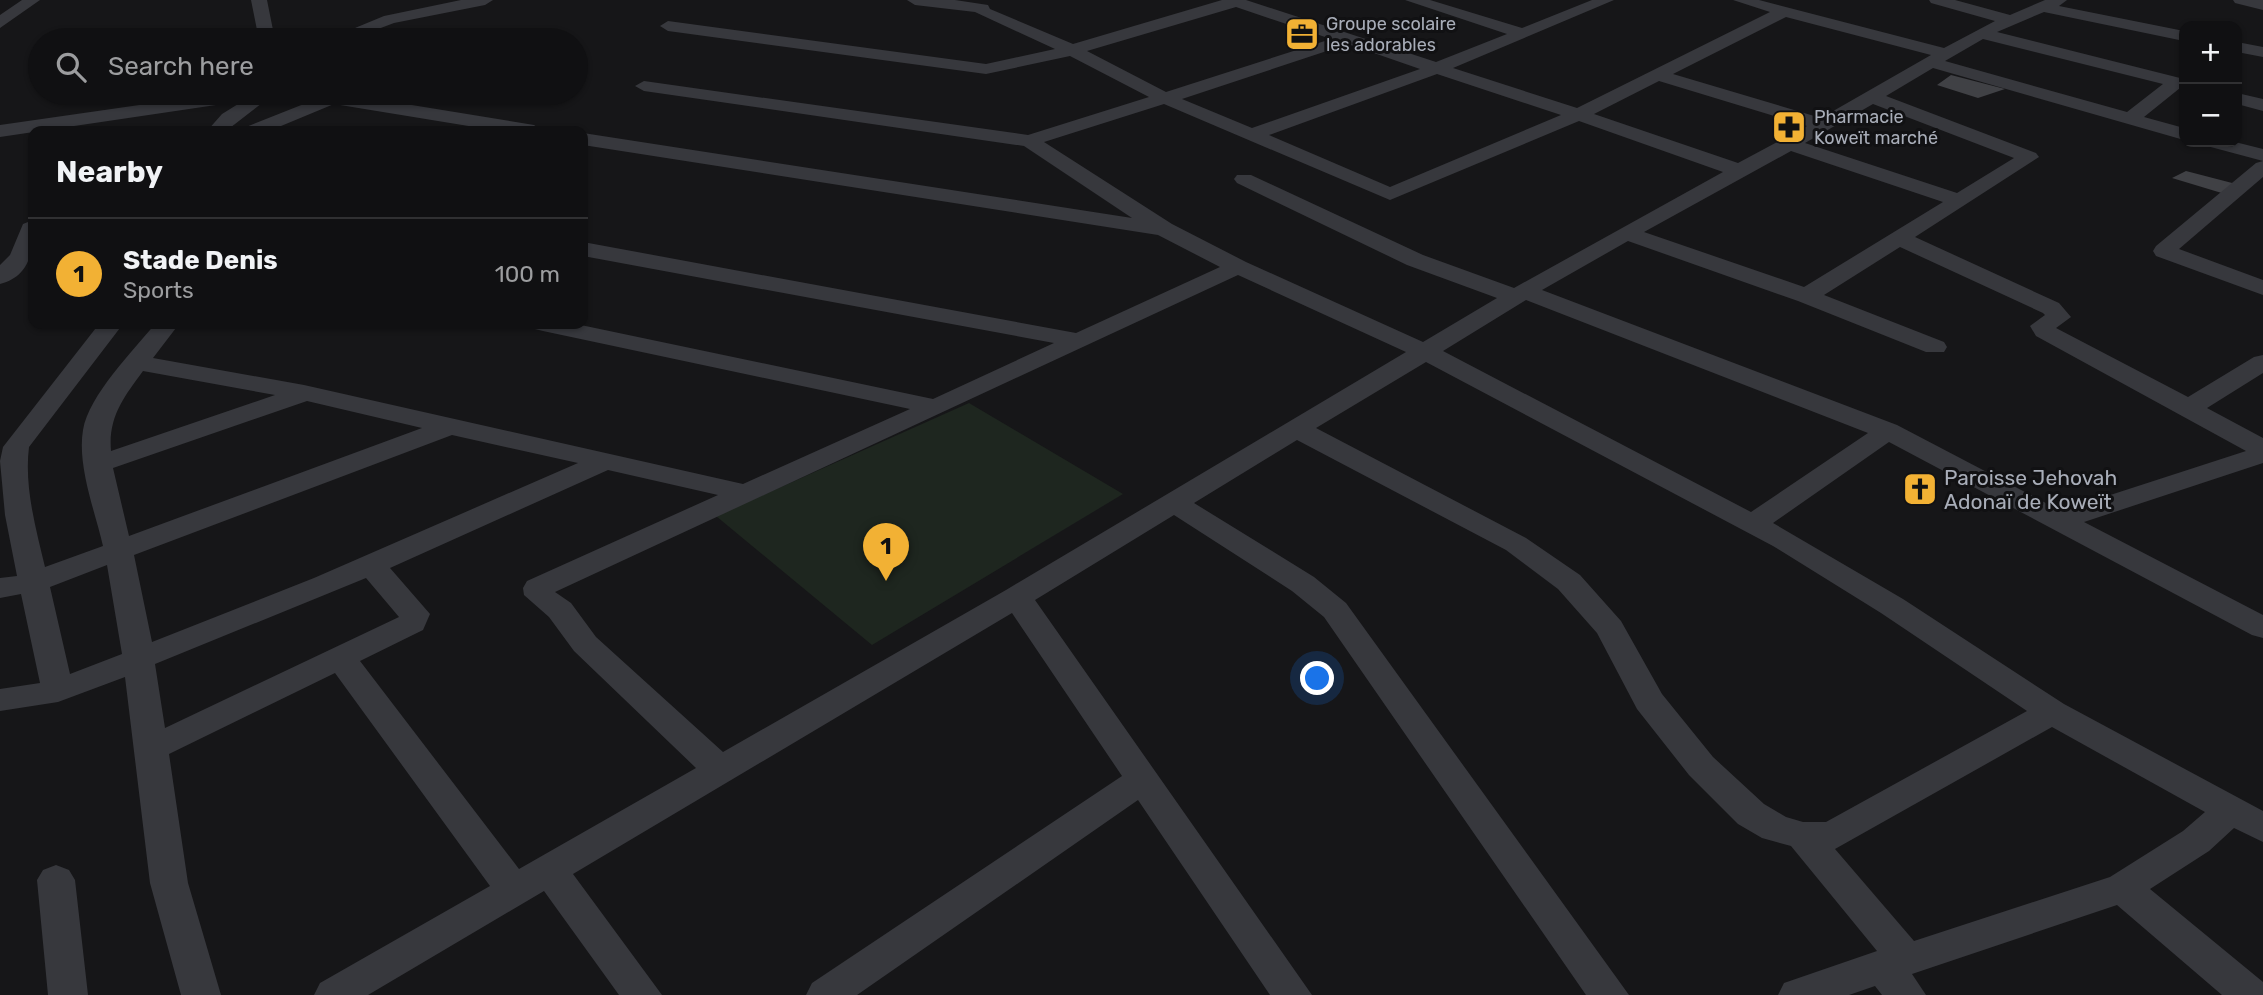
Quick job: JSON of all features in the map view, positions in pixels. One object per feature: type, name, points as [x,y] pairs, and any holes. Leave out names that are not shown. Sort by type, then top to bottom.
[{"type":"street","points":[[3,19],[32,0]]},
{"type":"street","points":[[259,0],[265,28]]},
{"type":"street","points":[[380,0],[390,19]]},
{"type":"street","points":[[366,28],[390,19],[485,0]]},
{"type":"street","points":[[915,0],[982,8],[984,12],[1072,51],[1165,98],[1390,194],[1578,115],[1783,12]]},
{"type":"street","points":[[982,8],[986,3],[998,0]]},
{"type":"street","points":[[1413,0],[1524,34]]},
{"type":"street","points":[[1252,135],[1438,68],[1606,0]]},
{"type":"street","points":[[1741,0],[1937,57],[2179,133]]},
{"type":"street","points":[[1937,0],[2010,20]]},
{"type":"street","points":[[334,995],[1017,597],[1518,294],[1741,172],[1981,33],[2059,0]]},
{"type":"street","points":[[2241,0],[2263,5]]},
{"type":"street","points":[[668,26],[986,69],[1072,51],[1233,1],[1741,172]]},
{"type":"street","points":[[2041,7],[2179,35]]},
{"type":"street","points":[[1981,33],[2179,82]]},
{"type":"street","points":[[1029,141],[1348,39]]},
{"type":"street","points":[[2242,48],[2263,52]]},
{"type":"street","points":[[1656,75],[1823,125]]},
{"type":"street","points":[[2129,119],[2180,84]]},
{"type":"street","points":[[644,86],[1029,141],[1164,229],[1238,267],[1426,352],[1752,524],[1882,599],[2052,712],[2247,819]]},
{"type":"street","points":[[1806,296],[1896,237],[2029,157],[1872,97]]},
{"type":"street","points":[[2242,99],[2263,105]]},
{"type":"street","points":[[34,126],[177,105]]},
{"type":"street","points":[[221,126],[249,105]]},
{"type":"street","points":[[263,126],[307,105]]},
{"type":"street","points":[[385,105],[505,126]]},
{"type":"street","points":[[0,131],[28,127]]},
{"type":"street","points":[[588,140],[1164,229]]},
{"type":"street","points":[[1790,144],[1958,200]]},
{"type":"street","points":[[2233,147],[2263,155]]},
{"type":"street","points":[[2263,167],[2164,251],[2263,288]]},
{"type":"street","points":[[1244,179],[1415,260],[1518,294],[1888,431],[2263,628]]},
{"type":"street","points":[[0,277],[18,261],[28,231]]},
{"type":"street","points":[[1628,233],[1806,296],[1935,347]]},
{"type":"street","points":[[1896,237],[2051,308],[2059,317],[2042,326],[2045,331],[2263,451]]},
{"type":"street","points":[[588,251],[1080,341]]},
{"type":"street","points":[[719,769],[585,644],[560,610],[539,595],[538,588],[749,494],[1238,267]]},
{"type":"street","points":[[58,691],[32,583],[9,516],[14,461],[8,448],[107,329]]},
{"type":"street","points":[[163,329],[106,403],[96,430],[98,464],[131,606],[169,883],[201,995]]},
{"type":"street","points":[[567,329],[936,407]]},
{"type":"street","points":[[136,362],[304,393],[749,494]]},
{"type":"street","points":[[2189,408],[2263,362]]},
{"type":"street","points":[[98,464],[304,393]]},
{"type":"street","points":[[0,588],[32,583],[451,426]]},
{"type":"street","points":[[1295,428],[1516,544],[1569,582],[1610,628],[1649,701],[1701,766],[1752,814],[1775,828],[1803,836],[1831,836],[2052,712]]},
{"type":"street","points":[[1752,524],[1888,431]]},
{"type":"street","points":[[2058,521],[2263,451]]},
{"type":"street","points":[[0,700],[58,691],[138,661],[608,460]]},
{"type":"street","points":[[1173,502],[1313,591],[1335,610],[1609,995]]},
{"type":"street","points":[[150,749],[412,623],[415,614],[370,564]]},
{"type":"street","points":[[1017,597],[1292,995]]},
{"type":"street","points":[[340,657],[513,889]]},
{"type":"street","points":[[826,995],[1144,778]]},
{"type":"street","points":[[1798,995],[1898,973],[2123,888],[2196,841],[2247,819]]},
{"type":"street","points":[[1803,836],[1898,973]]},
{"type":"street","points":[[549,870],[642,995]]},
{"type":"street","points":[[56,880],[68,995]]},
{"type":"street","points":[[2123,888],[2250,995]]},
{"type":"shaded area","points":[[969,403],[1123,494],[872,645],[716,516]]},
{"type":"building","points":[[1951,75],[2005,89],[1978,98],[1937,85]]},
{"type":"building","points":[[2186,171],[2236,184],[2225,194],[2172,178]]},
{"type":"place","name":"Groupe scolaire les adorables","points":[[1302,34]]},
{"type":"place","name":"Pharmacie Koweït marché","points":[[1789,127]]},
{"type":"place","name":"Paroisse Jehovah Adonaï de Koweït","points":[[1920,489]]},
{"type":"place","name":"Stade Denis","points":[[886,581]]}]
